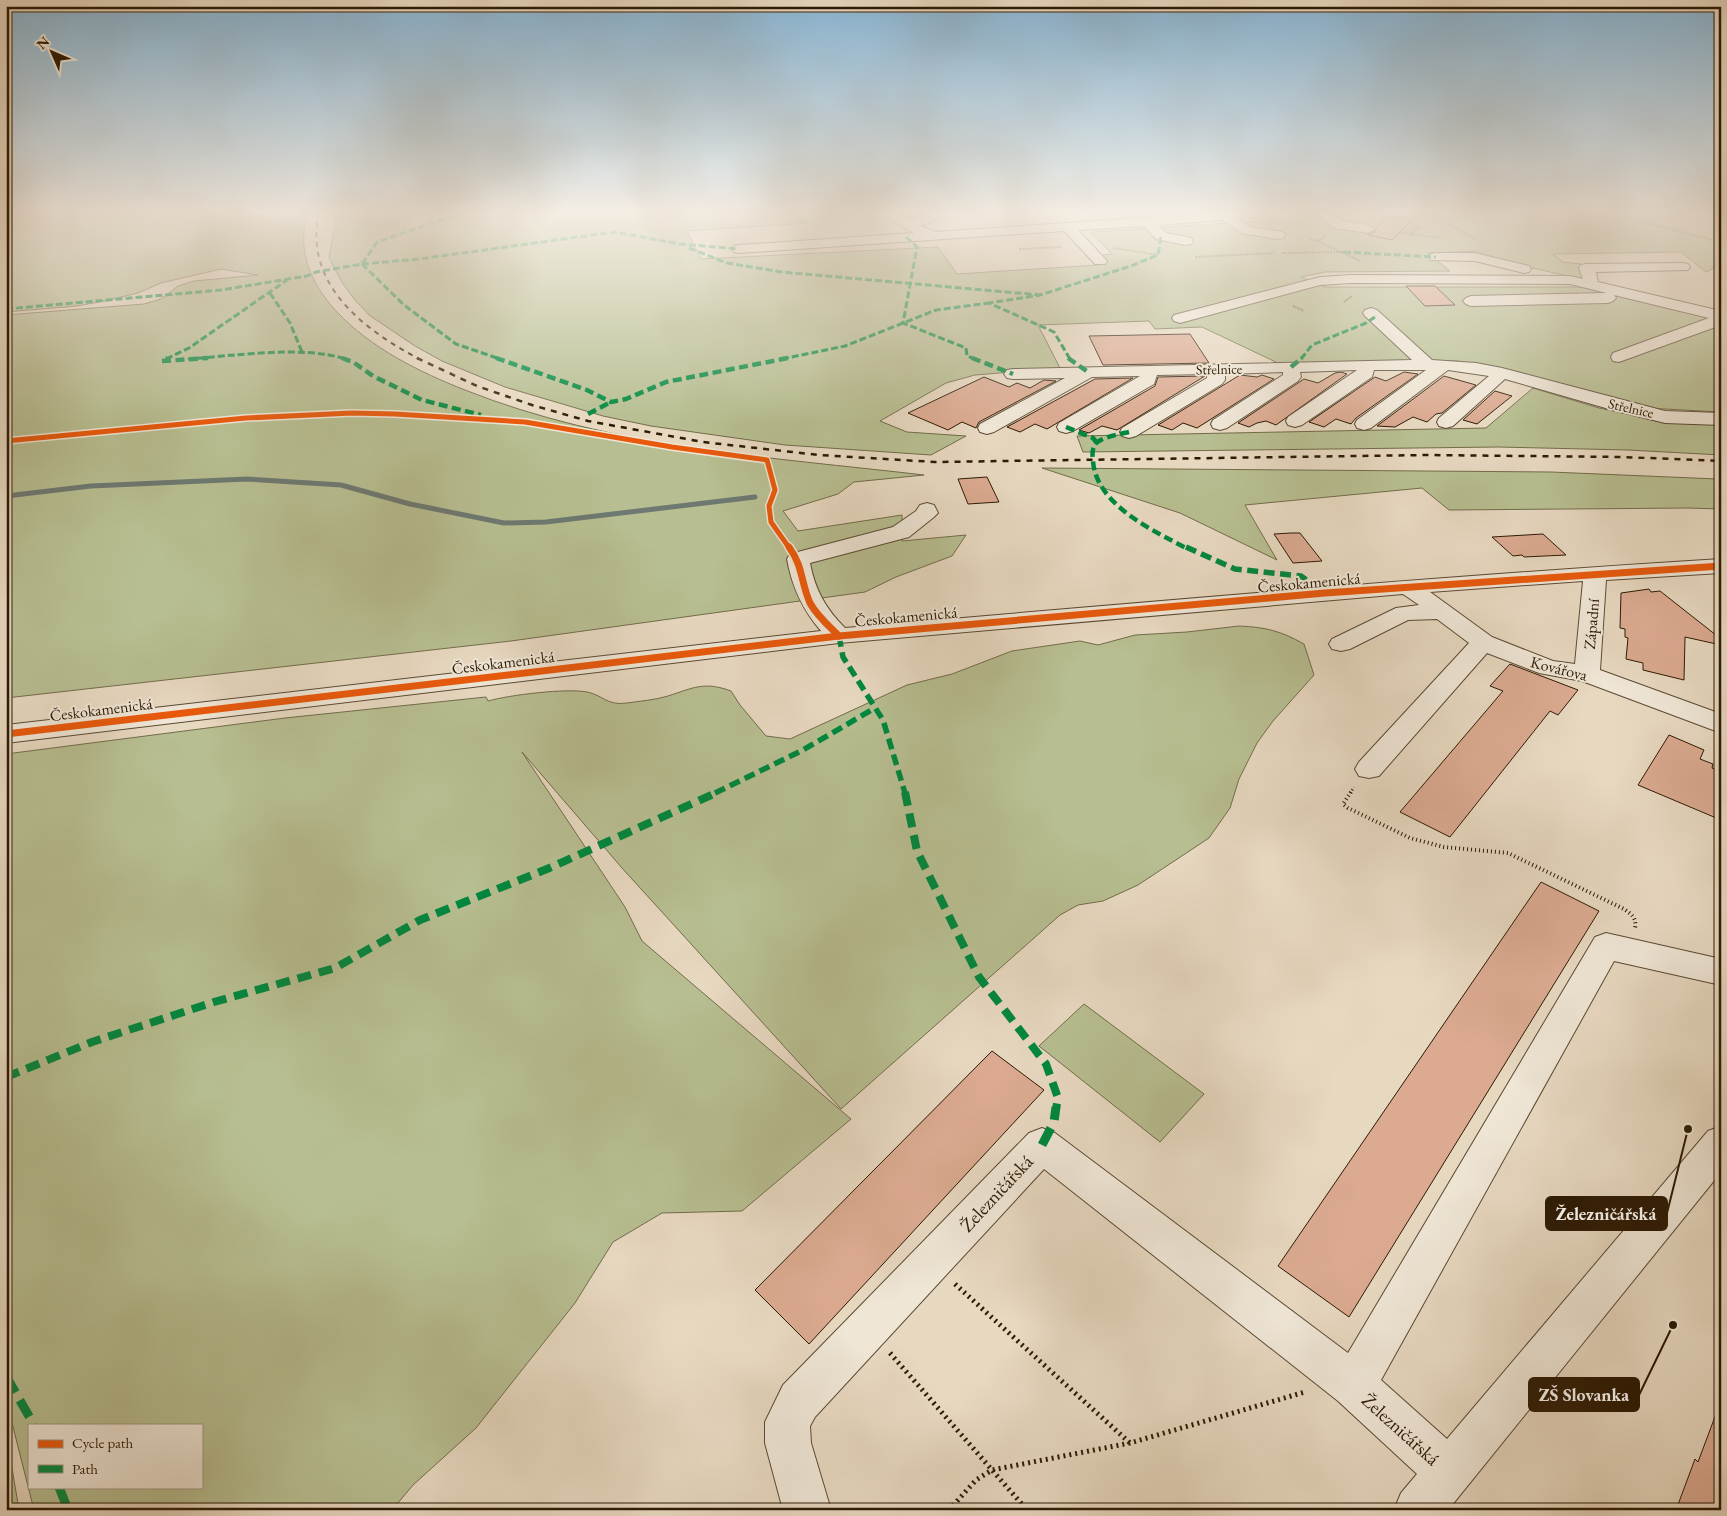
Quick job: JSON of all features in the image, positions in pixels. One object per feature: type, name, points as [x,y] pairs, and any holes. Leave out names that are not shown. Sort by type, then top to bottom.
[{"type":"street","points":[[1180,318],[1313,283]]},
{"type":"street","points":[[1581,283],[1721,317]]},
{"type":"street","points":[[1471,301],[1599,299],[1629,294]]},
{"type":"street","points":[[1371,313],[1426,364]]},
{"type":"street","points":[[1619,357],[1721,317]]},
{"type":"street","points":[[1295,421],[1366,373],[1364,365]]},
{"type":"street","name":"Střelnice","points":[[1013,374],[1364,365],[1444,365],[1502,373],[1615,405],[1666,417],[1721,419]]},
{"type":"street","points":[[1364,424],[1444,365]]},
{"type":"street","points":[[1220,424],[1292,377],[1291,367]]},
{"type":"street","points":[[1129,432],[1216,380],[1216,369]]},
{"type":"street","points":[[1066,427],[1148,380],[1149,370]]},
{"type":"street","points":[[987,428],[1088,372]]},
{"type":"street","points":[[1446,422],[1502,373]]},
{"type":"street","points":[[840,636],[819,616],[810,602],[798,559],[901,532],[927,513],[927,509]]},
{"type":"street","name":"Českokamenická","points":[[6,734],[840,636],[1326,593],[1595,573],[1721,566]]},
{"type":"street","name":"Západní","points":[[1586,674],[1595,573]]},
{"type":"street","name":"Kovářova","points":[[1410,588],[1483,642],[1548,668],[1586,674],[1721,724]]},
{"type":"street","points":[[1342,644],[1404,613],[1440,612]]},
{"type":"street","points":[[1369,770],[1483,642]]},
{"type":"street","name":"Železničářská","points":[[1354,1385],[1606,946],[1721,972]]},
{"type":"street","name":"Železničářská","points":[[1418,1510],[1447,1491],[1721,1142]]},
{"type":"street","name":"Železničářská","points":[[807,1510],[788,1443],[787,1422],[799,1401],[1042,1145],[1354,1385],[1447,1491]]},
{"type":"path","points":[[758,459],[767,460],[775,490],[769,506],[771,522],[798,559]]},
{"type":"path","points":[[1369,770],[1344,800],[1343,804],[1348,808],[1410,838],[1444,847],[1508,853],[1624,909],[1636,922],[1636,926],[1624,950]]},
{"type":"path","points":[[932,1262],[1130,1443]]},
{"type":"path","points":[[868,1328],[1027,1510]]},
{"type":"path","points":[[949,1510],[976,1480],[992,1470],[1130,1443],[1311,1390]]},
{"type":"green space","points":[[6,283],[162,283],[138,293],[104,301],[77,306],[6,312]]},
{"type":"green space","points":[[188,283],[316,283],[328,301],[350,325],[396,358],[465,390],[520,410],[634,438],[691,448],[924,475],[854,482],[838,494],[783,511],[798,531],[902,515],[902,541],[966,535],[952,556],[896,577],[865,592],[511,641],[6,698],[6,315],[144,304],[161,299],[178,286]]},
{"type":"green space","points":[[1315,283],[1325,287],[1580,287],[1721,321],[1721,392],[1715,395],[1721,397],[1721,412],[1646,408],[1602,398],[1511,370],[1457,361],[1280,364],[1202,327],[1155,329],[1149,321],[1038,325],[1060,368],[975,375],[946,383],[880,421],[907,432],[966,436],[931,455],[785,445],[651,426],[603,416],[505,387],[442,361],[415,346],[369,315],[343,284]]},
{"type":"green space","points":[[1533,388],[1599,408],[1654,420],[1721,423],[1721,455],[1628,450],[1498,447],[1083,452],[1077,436],[1486,428]]},
{"type":"green space","points":[[1042,468],[1551,472],[1721,479],[1721,509],[1449,510],[1422,488],[1245,505],[1277,560],[1180,513]]},
{"type":"green space","points":[[1239,626],[1257,627],[1280,633],[1304,644],[1314,675],[1273,721],[1257,743],[1239,779],[1230,808],[1209,838],[1138,885],[1103,901],[1078,905],[1060,915],[841,1109],[622,868],[522,752],[625,907],[642,941],[851,1119],[742,1211],[662,1213],[613,1242],[575,1303],[476,1428],[413,1485],[392,1510],[34,1510],[28,1488],[202,1488],[202,1424],[28,1424],[28,1486],[6,1399],[6,754],[285,718],[486,697],[488,701],[510,696],[578,691],[592,693],[610,702],[620,704],[668,696],[692,688],[706,686],[731,691],[766,736],[790,739],[907,685],[952,674],[1012,651],[1080,641],[1098,645],[1135,635]]},
{"type":"green space","points":[[1084,1004],[1204,1094],[1160,1142],[1039,1046]]},
{"type":"green space","points":[[6,1432],[19,1510],[6,1510]]},
{"type":"building","points":[[1406,286],[1435,286],[1455,305],[1425,306]]},
{"type":"building","points":[[1190,334],[1209,363],[1103,365],[1089,336]]},
{"type":"building","points":[[1404,372],[1418,374],[1356,418],[1351,424],[1336,419],[1324,427],[1309,422],[1375,377],[1386,381]]},
{"type":"building","points":[[1335,373],[1347,374],[1276,425],[1266,421],[1249,427],[1238,423],[1304,379],[1318,383]]},
{"type":"building","points":[[1240,375],[1257,377],[1262,375],[1274,379],[1197,428],[1183,423],[1172,430],[1158,425]]},
{"type":"building","points":[[1205,376],[1117,430],[1102,426],[1089,433],[1079,430],[1155,386],[1158,377]]},
{"type":"building","points":[[1444,376],[1476,385],[1442,413],[1436,414],[1427,422],[1413,417],[1395,427],[1377,426]]},
{"type":"building","points":[[984,377],[1009,387],[1017,383],[1030,388],[1044,380],[1056,381],[979,422],[976,428],[962,422],[948,430],[908,413]]},
{"type":"building","points":[[1133,378],[1047,429],[1035,424],[1020,432],[1007,427],[1095,379]]},
{"type":"building","points":[[1495,391],[1512,396],[1477,424],[1463,420]]},
{"type":"building","points":[[987,477],[999,502],[968,504],[958,479]]},
{"type":"building","points":[[1300,533],[1322,561],[1293,563],[1274,534]]},
{"type":"building","points":[[1543,534],[1566,555],[1513,556],[1492,537]]},
{"type":"building","points":[[1649,589],[1651,592],[1660,591],[1721,639],[1721,645],[1685,637],[1684,680],[1643,670],[1643,663],[1626,659],[1628,638],[1625,637],[1625,629],[1620,628],[1621,593]]},
{"type":"building","points":[[1510,664],[1578,690],[1558,715],[1550,711],[1450,837],[1400,812],[1503,691],[1490,686]]},
{"type":"building","points":[[1669,735],[1704,750],[1700,759],[1713,764],[1712,768],[1721,772],[1721,820],[1638,785]]},
{"type":"building","points":[[1541,882],[1599,911],[1349,1317],[1278,1266]]},
{"type":"building","points":[[992,1051],[1044,1090],[809,1344],[755,1290]]},
{"type":"building","points":[[1719,1406],[1721,1406],[1721,1510],[1676,1510],[1695,1459],[1698,1462]]},
{"type":"waterway","points":[[6,496],[91,486],[247,479],[341,485],[410,504],[504,523],[546,522],[755,497]]},
{"type":"railway","points":[[330,283],[342,301],[359,318],[398,347],[418,359]]},
{"type":"railway","points":[[418,359],[477,386],[532,405],[588,421],[703,442],[819,455],[935,462],[1426,455],[1623,457],[1721,461]]},
{"type":"marked path","points":[[6,309],[221,290],[266,283]]},
{"type":"marked path","points":[[166,359],[189,348],[283,283]]},
{"type":"marked path","points":[[381,283],[404,305],[456,344],[587,390],[611,402],[626,399],[666,382],[699,377],[845,346],[936,310],[989,303]]},
{"type":"marked path","points":[[903,283],[1040,295]]},
{"type":"marked path","points":[[910,283],[903,323],[966,348],[967,356],[1013,374]]},
{"type":"marked path","points":[[1078,283],[1040,295],[989,303],[1054,332],[1068,358],[1088,372]]},
{"type":"marked path","points":[[270,293],[290,323],[302,352]]},
{"type":"marked path","points":[[1291,367],[1301,360],[1312,345],[1366,323],[1375,317]]},
{"type":"marked path","points":[[162,361],[302,352],[333,355],[353,362],[373,376],[422,400],[481,415]]},
{"type":"marked path","points":[[588,414],[611,402]]},
{"type":"marked path","points":[[1066,427],[1093,438],[1097,443]]},
{"type":"marked path","points":[[1129,432],[1100,440],[1094,446],[1092,454],[1093,466],[1102,487],[1117,507],[1165,537],[1211,560],[1235,569],[1301,576],[1323,592]]},
{"type":"marked path","points":[[839,636],[843,657],[883,720],[905,792],[917,851],[979,977],[1046,1064],[1058,1098],[1054,1122],[1042,1145]]},
{"type":"marked path","points":[[6,1077],[92,1042],[214,1002],[335,968],[420,920],[547,869],[745,779],[803,750],[875,708]]},
{"type":"marked path","points":[[6,1376],[34,1424]]},
{"type":"marked path","points":[[59,1488],[68,1510]]},
{"type":"cycle path","points":[[6,441],[246,418],[352,413],[395,414],[525,422],[672,447],[767,460],[775,490],[769,506],[771,522],[798,559],[810,602],[819,616],[839,636]]},
{"type":"cycle path","points":[[6,734],[839,636],[1325,593],[1721,566]]},
{"type":"place","name":"Železničářská","points":[[1688,1129]]},
{"type":"place","name":"ZŠ Slovanka","points":[[1673,1325]]}]
